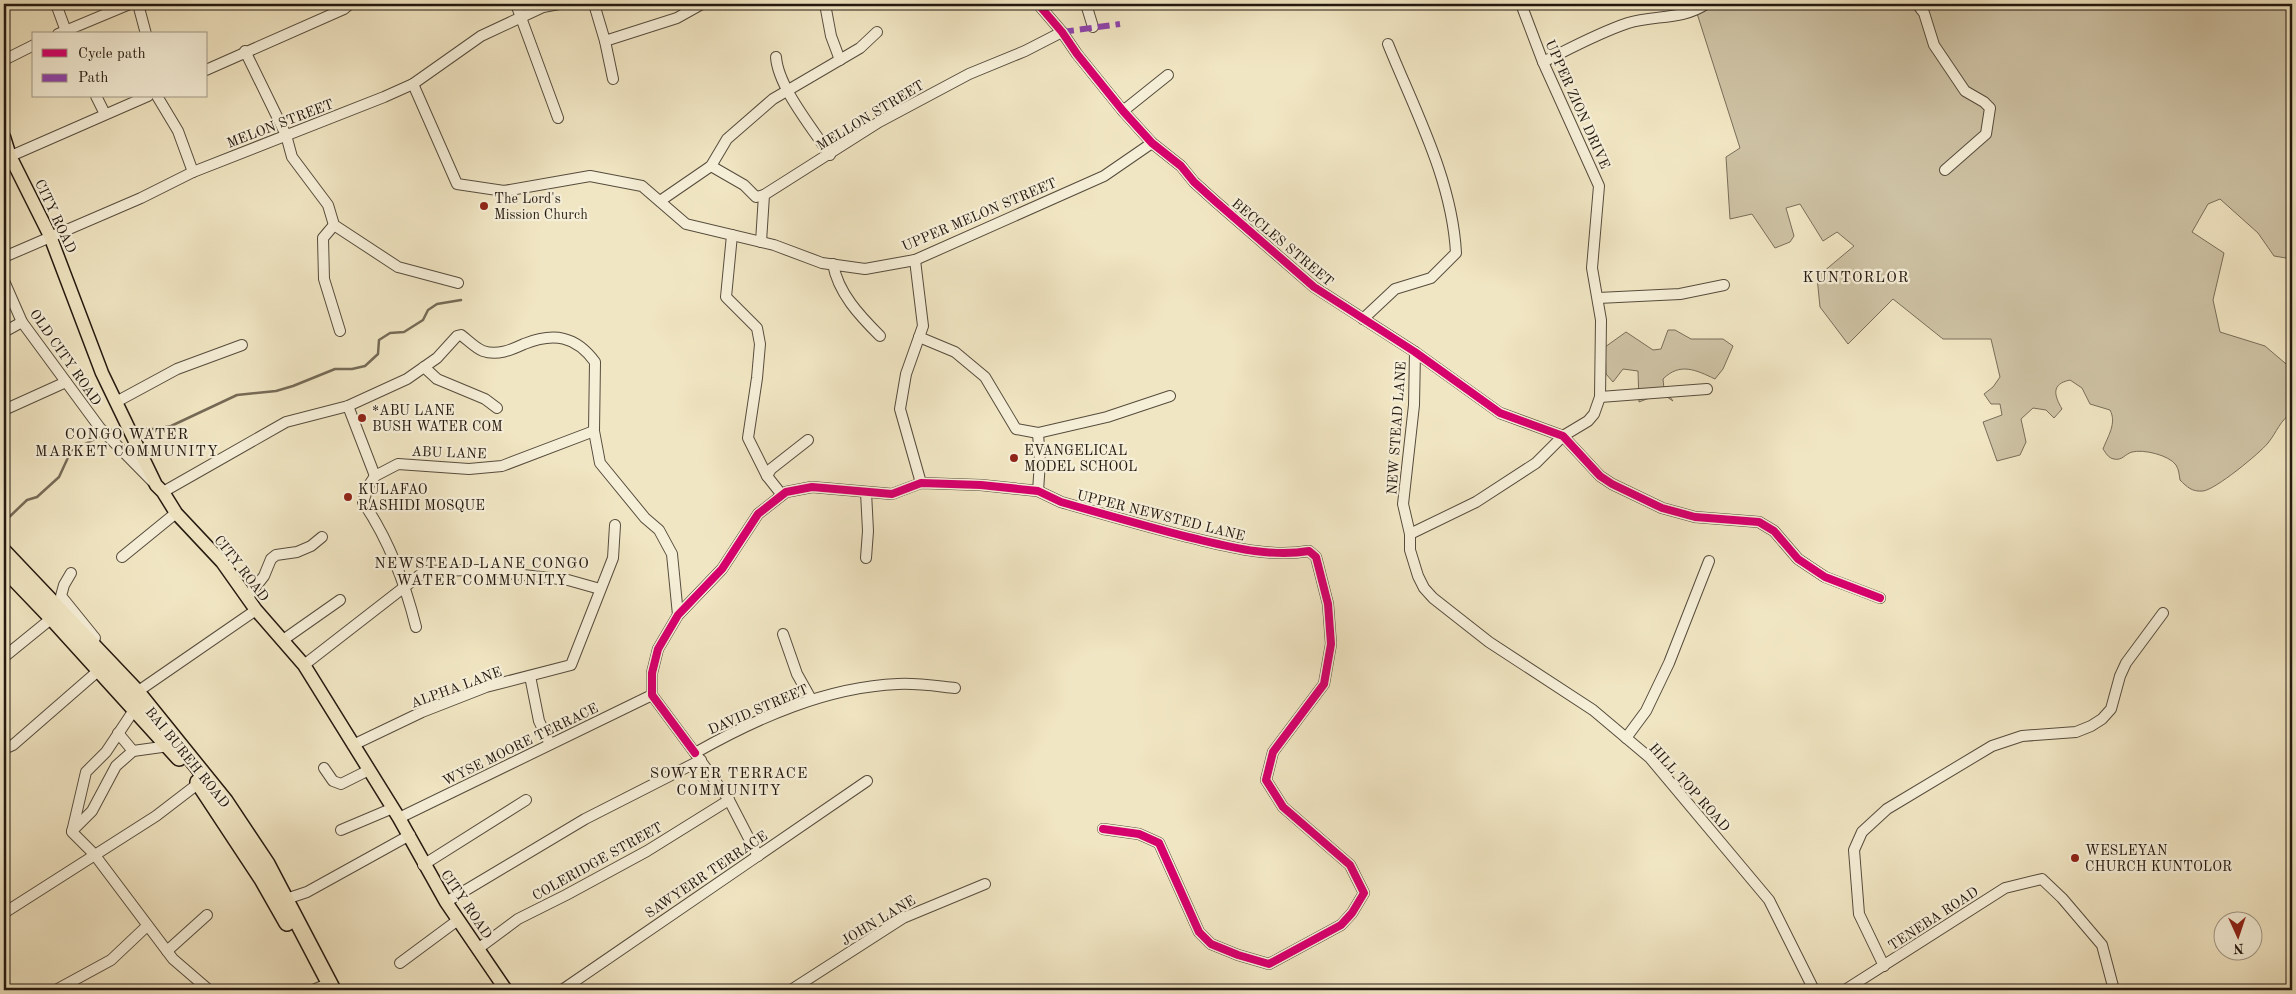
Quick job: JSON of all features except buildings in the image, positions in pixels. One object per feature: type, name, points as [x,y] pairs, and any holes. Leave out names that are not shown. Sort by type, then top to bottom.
[{"type":"highway","name":"BAI BUREH ROAD","points":[[4,552],[139,690],[225,801],[267,864],[286,899],[322,990]]},
{"type":"highway","name":"BAI BUREH ROAD","points":[[4,568],[169,746],[199,783],[262,879],[287,922],[322,990]]},
{"type":"main road","name":"CITY ROAD","points":[[4,138],[7,158],[50,236],[102,373],[159,489],[176,513],[222,562],[256,610],[304,665],[397,813],[410,835],[423,864],[446,902],[506,990]]},
{"type":"street","points":[[56,4],[64,32]]},
{"type":"street","points":[[66,32],[130,4]]},
{"type":"street","points":[[138,4],[145,32]]},
{"type":"street","points":[[208,69],[350,4]]},
{"type":"street","points":[[516,4],[558,118]]},
{"type":"street","name":"MELON STREET","points":[[4,257],[141,198],[193,172],[413,84],[481,36],[543,7],[559,4]]},
{"type":"street","points":[[594,4],[606,41],[614,80]]},
{"type":"street","points":[[606,41],[677,18],[702,4]]},
{"type":"street","points":[[825,4],[831,36],[840,60]]},
{"type":"street","name":"BECCLES STREET","points":[[1038,4],[1122,110],[1152,143],[1181,166],[1215,201],[1314,287],[1415,352],[1500,413],[1563,436]]},
{"type":"street","points":[[1086,4],[1094,28]]},
{"type":"street","name":"UPPER ZION DRIVE","points":[[1410,534],[1476,502],[1536,463],[1563,436],[1588,421],[1594,414],[1600,396],[1601,320],[1592,268],[1599,186],[1543,62],[1521,4]]},
{"type":"street","points":[[1543,62],[1586,40],[1629,23],[1695,12],[1706,4]]},
{"type":"street","points":[[1917,4],[1924,13],[1934,45],[1964,91],[1984,102],[1990,108],[1986,134],[1945,170]]},
{"type":"street","points":[[660,201],[712,166],[727,138],[773,99],[787,89],[860,48],[877,32]]},
{"type":"street","name":"MELLON STREET","points":[[764,195],[880,122],[952,83],[1025,51],[1062,32]]},
{"type":"street","points":[[1363,319],[1394,289],[1431,278],[1456,253],[1455,236],[1444,182],[1388,44]]},
{"type":"street","points":[[4,60],[32,46]]},
{"type":"street","points":[[245,51],[286,135],[292,157],[328,205],[334,225],[398,267],[458,283]]},
{"type":"street","points":[[776,57],[777,70],[787,89],[830,155]]},
{"type":"street","points":[[1122,110],[1168,74]]},
{"type":"street","name":"UPPER MELON STREET","points":[[413,84],[457,184],[504,192],[590,176],[642,186],[686,224],[774,245],[822,263],[865,269],[915,260],[1104,176],[1152,143]]},
{"type":"street","points":[[97,98],[105,114]]},
{"type":"street","points":[[7,158],[143,98]]},
{"type":"street","points":[[158,98],[178,131],[193,172]]},
{"type":"street","points":[[712,166],[744,185],[756,197],[764,195],[761,242]]},
{"type":"street","points":[[334,225],[323,238],[324,278],[340,331]]},
{"type":"street","points":[[732,235],[726,297],[757,328],[760,344],[748,438],[767,476],[782,495]]},
{"type":"street","points":[[915,260],[923,326],[906,374],[900,409],[921,483]]},
{"type":"street","points":[[832,264],[835,276],[848,298],[862,317],[880,336]]},
{"type":"street","name":"OLD CITY ROAD","points":[[4,281],[22,322],[100,428],[159,489]]},
{"type":"street","points":[[1598,298],[1680,294],[1724,285]]},
{"type":"street","points":[[4,332],[22,322]]},
{"type":"street","points":[[159,489],[286,422],[348,406],[407,379],[437,358],[461,335],[483,351],[502,353],[530,342],[562,338],[578,343],[595,362],[594,431],[600,464],[645,518],[659,530],[672,554],[678,615]]},
{"type":"street","points":[[919,338],[955,352],[985,377],[1016,429],[1038,433],[1107,416],[1170,396]]},
{"type":"street","points":[[116,402],[177,369],[242,345]]},
{"type":"street","name":"NEW STEAD LANE","points":[[1410,534],[1403,504],[1414,405],[1415,352]]},
{"type":"street","points":[[424,367],[437,379],[485,399],[497,408]]},
{"type":"street","points":[[4,410],[66,382]]},
{"type":"street","points":[[1600,396],[1707,389]]},
{"type":"street","points":[[348,406],[375,476],[369,485],[364,502],[378,523],[405,585],[416,627]]},
{"type":"street","name":"ABU LANE","points":[[375,476],[398,464],[469,469],[502,466],[594,431]]},
{"type":"street","points":[[1038,433],[1040,462],[1038,491]]},
{"type":"street","points":[[1563,436],[1600,476],[1612,484],[1662,508],[1695,517],[1760,522],[1774,531],[1798,559],[1825,577],[1880,598]]},
{"type":"street","points":[[767,476],[771,469],[808,440]]},
{"type":"street","name":"UPPER NEWSTED LANE","points":[[652,695],[652,673],[658,649],[678,615],[722,569],[758,514],[786,492],[812,487],[892,494],[921,483],[981,485],[1038,491],[1061,502],[1212,543],[1255,551],[1294,554],[1309,551],[1316,557],[1328,604],[1330,636],[1324,684],[1273,752],[1266,780],[1283,807],[1350,865],[1364,893],[1352,913],[1341,925],[1268,964],[1238,955],[1212,944],[1199,932],[1159,843],[1139,834],[1103,829]]},
{"type":"street","points":[[866,492],[868,531],[866,558]]},
{"type":"street","points":[[122,557],[176,513]]},
{"type":"street","points":[[304,665],[425,571],[478,570],[568,580],[600,589],[613,558],[615,525]]},
{"type":"street","name":"HILL TOP ROAD","points":[[1410,534],[1410,550],[1418,576],[1433,598],[1489,642],[1593,710],[1650,758],[1769,900],[1814,990]]},
{"type":"street","points":[[247,598],[264,576],[271,559],[276,555],[297,552],[312,546],[322,537]]},
{"type":"street","points":[[1626,738],[1646,711],[1669,663],[1708,561]]},
{"type":"street","points":[[71,573],[64,585],[61,596],[116,665],[139,690],[256,610]]},
{"type":"street","name":"ALPHA LANE","points":[[353,745],[440,705],[486,687],[571,665],[600,589]]},
{"type":"street","points":[[283,640],[340,600]]},
{"type":"street","points":[[1884,966],[1859,914],[1854,850],[1862,832],[1887,809],[1962,762],[1992,746],[2022,736],[2076,732],[2096,723],[2111,709],[2116,699],[2120,676],[2126,663],[2163,613]]},
{"type":"street","points":[[4,657],[52,618]]},
{"type":"street","points":[[783,634],[797,674],[811,699]]},
{"type":"street","points":[[4,749],[98,671]]},
{"type":"street","points":[[530,676],[539,721],[550,744]]},
{"type":"street","name":"DAVID STREET","points":[[446,902],[585,819],[698,756],[727,734],[811,699],[900,684],[955,688]]},
{"type":"street","points":[[652,695],[730,800],[758,856]]},
{"type":"street","name":"WYSE MOORE TERRACE","points":[[341,830],[397,813],[550,744],[652,695]]},
{"type":"street","points":[[72,832],[86,772],[106,752],[134,710]]},
{"type":"street","points":[[118,733],[133,751]]},
{"type":"street","points":[[72,832],[92,811],[116,766],[133,751],[169,746]]},
{"type":"street","points":[[324,768],[337,783],[341,784],[369,770]]},
{"type":"street","name":"SAWYERR TERRACE","points":[[562,990],[867,781]]},
{"type":"street","points":[[4,913],[156,816],[199,783]]},
{"type":"street","points":[[423,864],[526,800]]},
{"type":"street","name":"COLERIDGE STREET","points":[[479,948],[518,919],[647,850],[730,800]]},
{"type":"street","points":[[72,832],[94,854],[167,951],[209,990]]},
{"type":"street","points":[[286,899],[308,892],[410,835]]},
{"type":"street","name":"TENEBA ROAD","points":[[1845,990],[2005,888],[2042,880],[2062,898],[2102,945],[2114,990]]},
{"type":"street","name":"JOHN LANE","points":[[791,990],[903,918],[931,904],[985,884]]},
{"type":"street","points":[[167,951],[207,915]]},
{"type":"street","points":[[400,964],[458,920]]},
{"type":"street","points":[[56,990],[111,960],[147,926]]},
{"type":"shaded area","points":[[1694,4],[2292,4],[2292,259],[2274,256],[2258,233],[2220,199],[2208,204],[2192,232],[2224,253],[2213,300],[2220,332],[2265,346],[2292,369],[2292,413],[2282,423],[2268,443],[2247,462],[2209,489],[2196,491],[2187,487],[2180,480],[2176,465],[2168,458],[2149,452],[2137,451],[2119,459],[2109,456],[2103,449],[2113,420],[2110,410],[2090,404],[2082,388],[2070,380],[2057,387],[2056,395],[2062,409],[2054,418],[2046,410],[2033,408],[2021,419],[2026,442],[2020,455],[1997,461],[1983,422],[2002,415],[2000,404],[1991,404],[1984,394],[1993,387],[2000,377],[1991,339],[1943,339],[1893,299],[1848,344],[1820,307],[1817,277],[1854,246],[1837,232],[1823,241],[1800,204],[1786,208],[1794,236],[1790,242],[1775,248],[1752,214],[1730,219],[1726,157],[1740,148]]},
{"type":"shaded area","points":[[1668,330],[1675,330],[1691,339],[1723,339],[1733,346],[1723,369],[1715,379],[1695,371],[1682,369],[1669,374],[1663,379],[1664,389],[1673,401],[1664,395],[1639,402],[1638,371],[1623,369],[1613,382],[1606,374],[1605,347],[1626,332],[1653,350],[1661,349]]},
{"type":"waterway","points":[[138,429],[156,429],[171,426],[237,395],[276,391],[335,369],[352,369],[365,366],[378,354],[379,340],[390,333],[404,332],[423,320],[428,310],[437,304],[461,300]]},
{"type":"waterway","points":[[109,430],[125,430]]},
{"type":"waterway","points":[[4,522],[27,500],[37,497],[59,477],[71,451],[101,436]]},
{"type":"marked path","points":[[1062,32],[1120,24]]},
{"type":"cycle path","points":[[1038,4],[1123,111],[1152,143],[1181,166],[1194,182],[1314,287],[1415,352],[1500,413],[1563,436],[1600,476],[1612,484],[1662,508],[1695,517],[1759,522],[1774,531],[1798,559],[1825,577],[1880,598]]},
{"type":"cycle path","points":[[695,753],[652,695],[652,673],[658,649],[678,615],[722,569],[758,514],[786,492],[812,487],[892,494],[921,483],[981,485],[1038,491],[1061,502],[1156,529],[1218,544],[1263,552],[1294,553],[1309,551],[1316,557],[1328,604],[1331,644],[1324,684],[1273,752],[1266,780],[1283,807],[1350,865],[1364,893],[1352,913],[1341,925],[1269,964],[1238,955],[1211,944],[1199,932],[1159,843],[1139,834],[1103,829]]},
{"type":"place","name":"The Lord's Mission Church","points":[[484,206]]},
{"type":"place","name":"*ABU LANE BUSH WATER COM","points":[[362,418]]},
{"type":"place","name":"EVANGELICAL MODEL SCHOOL","points":[[1014,458]]},
{"type":"place","name":"KULAFAO RASHIDI MOSQUE","points":[[348,497]]},
{"type":"place","name":"WESLEYAN CHURCH KUNTOLOR","points":[[2075,858]]},
{"type":"district","name":"KUNTORLOR","points":[[1856,277]]},
{"type":"district","name":"CONGO WATER MARKET COMMUNITY","points":[[127,442]]},
{"type":"district","name":"NEWSTEAD LANE CONGO WATER COMMUNITY","points":[[482,572]]},
{"type":"district","name":"SOWYER TERRACE COMMUNITY","points":[[729,782]]}]
